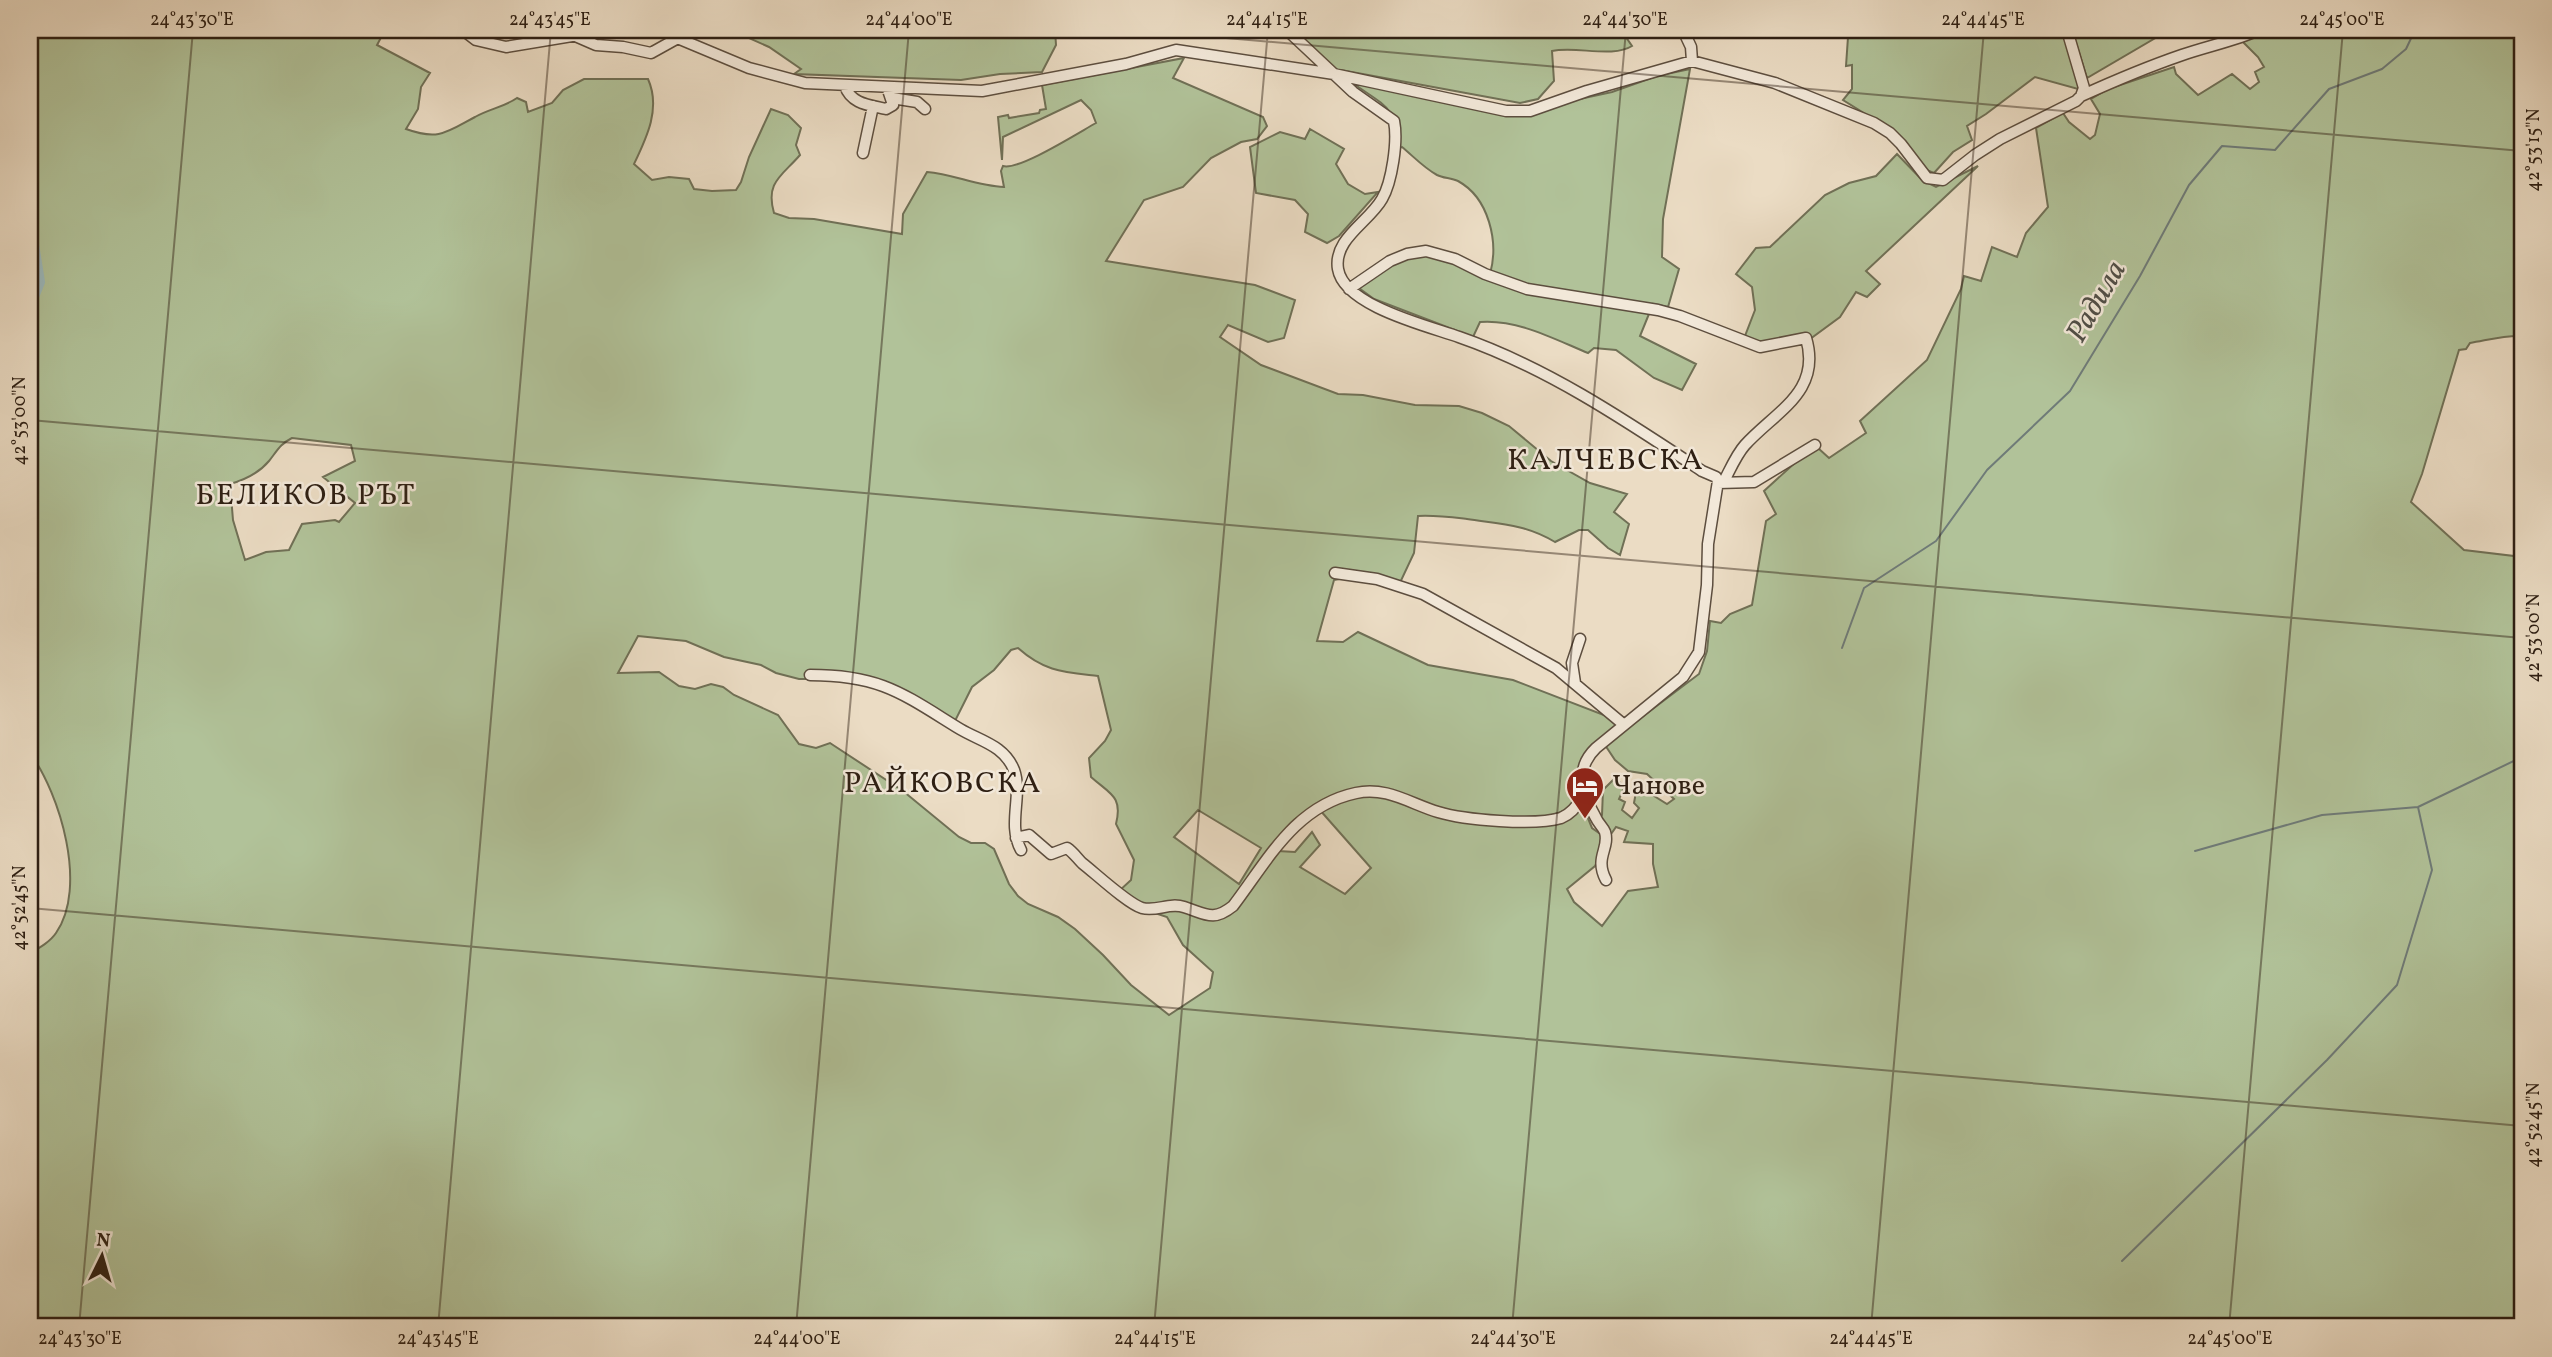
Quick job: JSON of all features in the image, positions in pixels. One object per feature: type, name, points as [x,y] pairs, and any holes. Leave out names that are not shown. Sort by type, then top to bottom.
[{"type":"street","points":[[463,30],[476,40],[506,47],[608,30]]},
{"type":"street","points":[[658,30],[682,37],[777,77],[805,83],[887,88],[1001,89],[1126,64],[1176,50],[1334,74],[1506,111],[1530,111],[1587,91],[1692,61],[1775,83],[1874,123],[1889,133],[1927,178],[1934,181],[1943,180],[1975,155],[2081,96],[2136,71],[2195,50],[2236,40],[2259,30]]},
{"type":"street","points":[[1287,30],[1353,92],[1391,117],[1395,126],[1389,184],[1374,211],[1347,239],[1338,257],[1339,273],[1349,289],[1374,307],[1485,346],[1532,368],[1619,417],[1702,471],[1716,477],[1721,483]]},
{"type":"street","points":[[1683,30],[1691,47],[1692,61]]},
{"type":"street","points":[[2067,30],[2084,88],[2081,96]]},
{"type":"street","points":[[573,35],[596,45],[643,52],[651,52],[682,37]]},
{"type":"street","points":[[845,86],[848,94],[855,100],[889,108],[893,105],[887,88]]},
{"type":"street","points":[[892,98],[917,102],[925,109]]},
{"type":"street","points":[[863,153],[873,106]]},
{"type":"street","points":[[1349,289],[1390,261],[1407,254],[1426,251],[1455,259],[1485,274],[1527,289],[1658,310],[1681,316],[1760,347],[1806,338],[1812,357],[1807,379],[1793,400],[1742,448],[1721,483],[1708,544],[1707,585],[1699,652],[1683,677],[1588,755],[1583,768],[1583,796],[1596,820],[1605,830],[1601,870],[1606,880]]},
{"type":"street","points":[[1721,483],[1754,482],[1815,445]]},
{"type":"street","points":[[1335,573],[1377,579],[1423,594],[1556,668],[1623,724]]},
{"type":"street","points":[[1575,683],[1572,663],[1580,639]]},
{"type":"street","points":[[810,675],[857,678],[890,687],[925,705],[963,731],[996,747],[1011,765],[1016,780],[1016,838],[1021,850]]},
{"type":"street","points":[[1016,838],[1029,835],[1051,854],[1070,849],[1080,861],[1139,908],[1173,904],[1198,914],[1213,916],[1224,914],[1234,906],[1281,839],[1304,817],[1322,806],[1357,792],[1395,794],[1452,816],[1519,820],[1562,817],[1572,811],[1583,796]]},
{"type":"green space","points":[[30,30],[385,30],[377,45],[430,73],[421,87],[418,109],[406,129],[427,134],[450,131],[517,98],[526,102],[528,112],[552,103],[563,90],[584,79],[648,79],[652,90],[653,112],[648,133],[634,164],[652,180],[669,177],[689,179],[694,189],[736,190],[771,109],[788,115],[801,128],[796,145],[800,155],[781,174],[774,187],[774,213],[789,218],[814,219],[902,234],[903,214],[927,172],[1004,187],[1001,171],[1003,166],[1011,166],[1034,157],[1096,123],[1091,110],[1081,100],[1003,137],[1002,160],[998,117],[1039,113],[1040,110],[1046,109],[1042,85],[1184,58],[1173,78],[1263,117],[1267,126],[1257,139],[1241,142],[1211,158],[1183,187],[1144,200],[1106,261],[1255,285],[1295,300],[1284,338],[1268,342],[1228,325],[1220,337],[1261,365],[1338,394],[1363,395],[1415,405],[1459,406],[1482,413],[1509,426],[1551,461],[1590,483],[1627,494],[1614,512],[1629,524],[1620,555],[1588,530],[1579,530],[1555,542],[1512,526],[1449,517],[1418,516],[1414,553],[1398,587],[1345,578],[1334,580],[1317,641],[1343,642],[1358,632],[1428,665],[1513,680],[1622,722],[1583,760],[1578,803],[1563,811],[1528,819],[1510,819],[1439,810],[1446,819],[1556,821],[1583,806],[1592,828],[1609,840],[1595,866],[1567,889],[1574,902],[1602,926],[1628,891],[1658,887],[1653,864],[1653,844],[1624,842],[1628,831],[1616,827],[1609,837],[1597,819],[1602,815],[1603,790],[1616,777],[1624,788],[1619,799],[1625,802],[1622,810],[1632,818],[1639,808],[1634,803],[1636,792],[1646,791],[1667,804],[1674,799],[1647,774],[1628,771],[1615,760],[1605,745],[1699,674],[1707,651],[1710,621],[1721,623],[1730,614],[1752,605],[1766,521],[1776,514],[1764,491],[1797,461],[1818,448],[1829,458],[1866,433],[1860,421],[1927,360],[1961,289],[1964,276],[1981,281],[1992,247],[2017,257],[2026,233],[2048,207],[2036,128],[2063,113],[2069,122],[2090,139],[2095,135],[2100,114],[2091,99],[2108,89],[2174,67],[2176,74],[2198,95],[2232,74],[2250,89],[2259,82],[2255,72],[2264,67],[2241,40],[2254,30],[2522,30],[2522,336],[2470,343],[2466,349],[2459,350],[2411,502],[2464,550],[2522,557],[2522,1327],[30,1327],[30,953],[54,936],[65,914],[70,891],[70,867],[60,816],[41,771],[30,753]],"holes":[[[292,438],[351,445],[355,461],[323,477],[355,503],[339,522],[335,520],[302,524],[289,550],[266,552],[245,560],[233,520],[230,484],[261,469],[282,445]],[[638,636],[686,641],[724,657],[761,665],[776,673],[799,679],[838,679],[885,688],[953,725],[972,687],[994,670],[1011,650],[1018,648],[1037,662],[1055,670],[1098,676],[1111,730],[1089,758],[1091,777],[1116,801],[1116,824],[1134,860],[1131,880],[1119,891],[1152,912],[1167,917],[1183,945],[1213,972],[1210,988],[1169,1015],[1131,985],[1075,929],[1018,896],[1009,884],[994,849],[985,843],[971,843],[959,837],[903,791],[830,743],[816,748],[799,744],[778,715],[734,695],[723,687],[711,684],[695,689],[679,686],[659,672],[618,673]],[[1319,809],[1371,868],[1345,894],[1300,867],[1320,845],[1312,832],[1295,852],[1278,851],[1276,841],[1285,830],[1294,820]],[[1198,810],[1261,848],[1239,884],[1174,837]]]},
{"type":"green space","points":[[731,30],[1055,30],[1056,45],[1042,72],[1000,74],[961,80],[794,74],[801,69],[769,47]]},
{"type":"green space","points":[[1287,30],[1621,30],[1632,46],[1605,52],[1552,51],[1554,81],[1538,99],[1520,103],[1330,68]]},
{"type":"green space","points":[[1836,30],[2063,30],[2078,78],[2078,89],[2035,77],[1967,126],[1972,140],[1953,152],[1934,173],[1924,169],[1875,120],[1843,100],[1852,89],[1852,65],[1846,66],[1848,37]]},
{"type":"green space","points":[[2072,30],[2169,30],[2087,78]]},
{"type":"green space","points":[[1690,69],[1663,219],[1662,257],[1679,269],[1668,307],[1653,304],[1640,336],[1696,364],[1682,390],[1654,378],[1616,350],[1594,348],[1588,353],[1535,331],[1494,322],[1480,322],[1473,337],[1374,299],[1352,283],[1373,270],[1427,250],[1490,274],[1493,248],[1489,222],[1477,198],[1458,181],[1437,175],[1402,147],[1399,148],[1392,116],[1381,103],[1354,84],[1359,82],[1506,115],[1612,92],[1657,76]]},
{"type":"green space","points":[[1310,129],[1344,149],[1336,164],[1348,184],[1365,194],[1378,192],[1339,236],[1327,243],[1305,232],[1308,214],[1295,200],[1256,193],[1250,147],[1280,132],[1305,139]]},
{"type":"green space","points":[[1897,154],[1922,180],[1936,187],[1978,166],[1866,271],[1880,284],[1867,297],[1856,292],[1840,317],[1806,342],[1762,343],[1745,336],[1755,310],[1752,287],[1736,274],[1756,248],[1770,247],[1825,195],[1849,183],[1876,176]]},
{"type":"waterway","name":"Радила","points":[[1842,648],[1864,588],[1936,541],[1987,470],[2070,391],[2140,276],[2189,185],[2222,146],[2275,150],[2329,89],[2382,69],[2406,49],[2415,30]]},
{"type":"waterway","points":[[30,241],[33,244],[39,282],[30,304]]},
{"type":"waterway","points":[[2195,851],[2322,815],[2418,807],[2522,757]]},
{"type":"waterway","points":[[2122,1261],[2327,1060],[2397,985],[2432,870],[2418,807]]},
{"type":"place","name":"Чанове","points":[[1585,820]]},
{"type":"district","name":"КАЛЧЕВСКА","points":[[1606,461]]},
{"type":"district","name":"БЕЛИКОВ РЪТ","points":[[306,496]]},
{"type":"district","name":"РАЙКОВСКА","points":[[943,784]]}]
